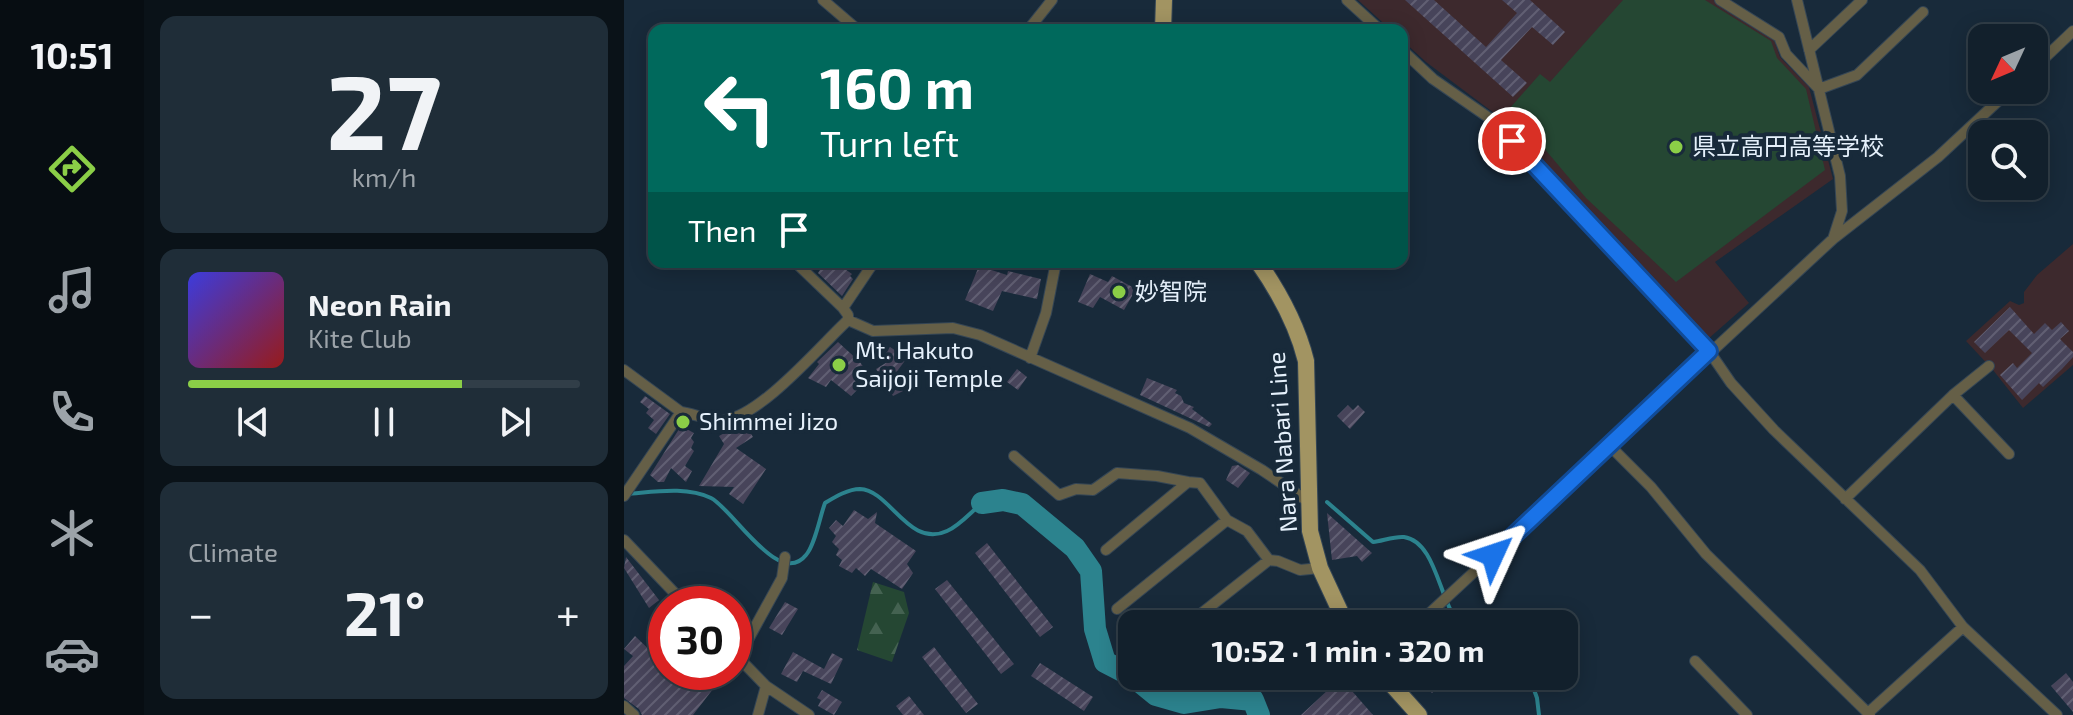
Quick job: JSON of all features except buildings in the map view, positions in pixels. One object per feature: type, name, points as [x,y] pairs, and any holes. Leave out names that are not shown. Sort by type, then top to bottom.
[{"type":"main road","points":[[1163,24],[1164,0]]},
{"type":"main road","name":"Nara Nabari Line","points":[[1262,268],[1280,296],[1301,341],[1306,361],[1310,531],[1320,568],[1340,610]]},
{"type":"main road","points":[[1397,690],[1419,715]]},
{"type":"street","points":[[823,0],[851,24]]},
{"type":"street","points":[[1038,24],[1052,0]]},
{"type":"street","points":[[1347,0],[1373,24]]},
{"type":"street","points":[[1720,0],[1779,37],[1786,54],[1819,89]]},
{"type":"street","points":[[1797,0],[1840,176],[1842,211],[1833,239]]},
{"type":"street","points":[[1809,50],[1862,0]]},
{"type":"street","points":[[1819,89],[1857,75],[1923,12]]},
{"type":"street","points":[[2048,55],[2073,31]]},
{"type":"street","points":[[1408,56],[1433,79],[1495,122],[1709,351],[1731,383],[1774,430],[1920,570],[1963,627],[2057,715]]},
{"type":"street","points":[[1432,610],[1833,239],[1938,157],[1995,104]]},
{"type":"street","points":[[801,268],[843,308],[848,320]]},
{"type":"street","points":[[843,308],[870,268]]},
{"type":"street","points":[[1030,358],[1046,313],[1055,268]]},
{"type":"street","points":[[848,320],[873,331],[953,328],[980,335],[1190,428],[1309,502]]},
{"type":"street","points":[[624,370],[681,412],[725,420],[754,407],[791,377],[848,320]]},
{"type":"street","points":[[1845,499],[1953,395],[1989,366]]},
{"type":"street","points":[[1953,395],[2009,454]]},
{"type":"street","points":[[626,492],[681,412]]},
{"type":"street","points":[[1610,446],[1651,487],[1706,554],[1869,714],[1963,627]]},
{"type":"street","points":[[1014,456],[1059,495],[1076,489],[1093,490],[1117,473],[1200,483],[1227,520],[1247,531],[1269,560]]},
{"type":"street","points":[[1106,550],[1188,482]]},
{"type":"street","points":[[1117,609],[1227,520]]},
{"type":"street","points":[[624,540],[668,586]]},
{"type":"street","points":[[752,629],[782,578],[785,557]]},
{"type":"street","points":[[1206,610],[1269,560],[1300,570],[1320,568]]},
{"type":"street","points":[[1695,661],[1747,715]]},
{"type":"street","points":[[752,672],[766,686],[809,715]]},
{"type":"street","points":[[758,715],[766,686]]},
{"type":"street","points":[[624,706],[634,715]]},
{"type":"shaded area","name":"県立高円高等学校","points":[[1358,0],[1714,0],[1773,37],[1780,57],[1809,87],[1833,179],[1715,262],[1749,303],[1708,339],[1498,116],[1408,46],[1408,24],[1384,24]]},
{"type":"shaded area","points":[[2073,244],[2073,365],[2023,408],[1966,341],[2010,301],[2019,305],[2024,303],[2024,292],[2037,275]]},
{"type":"green space","name":"県立高円高等学校","points":[[1623,0],[1705,0],[1771,41],[1777,58],[1806,89],[1825,170],[1676,282],[1586,198],[1510,108],[1540,74],[1550,82]]},
{"type":"green space","points":[[873,582],[904,592],[909,613],[892,662],[857,650]]},
{"type":"waterway","points":[[626,494],[681,491],[711,498],[770,555],[783,562],[795,563],[809,550],[825,503],[851,490],[871,492],[911,526],[934,534],[951,529],[982,503]]},
{"type":"waterway","points":[[982,503],[1003,500],[1022,504],[1075,548],[1091,571],[1095,629],[1105,662],[1134,677],[1156,695],[1184,703],[1221,697],[1253,700],[1259,715]]},
{"type":"waterway","points":[[1327,502],[1373,542],[1400,537],[1415,541],[1431,561],[1451,610]]},
{"type":"waterway","points":[[1534,690],[1539,715]]},
{"type":"place","name":"県立高円高等学校","points":[[1676,147]]},
{"type":"place","name":"妙智院","points":[[1119,292]]},
{"type":"place","name":"Mt. Hakuto Saijoji Temple","points":[[839,365]]},
{"type":"place","name":"Shimmei Jizo","points":[[683,422]]},
{"type":"route","points":[[1493,555],[1709,351],[1512,141]]}]
